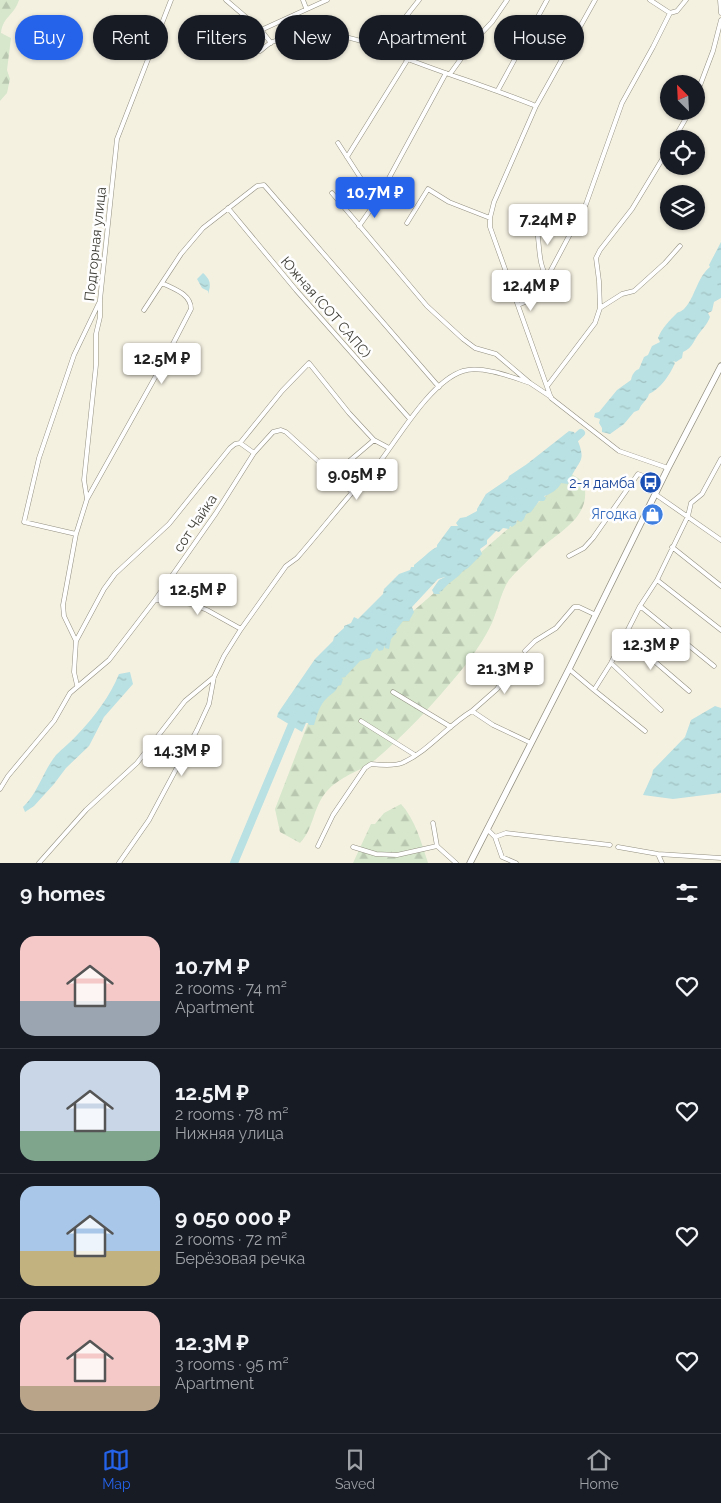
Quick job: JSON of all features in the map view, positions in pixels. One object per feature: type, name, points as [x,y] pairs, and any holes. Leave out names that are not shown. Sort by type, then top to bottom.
[{"type":"main road","points":[[470,863],[721,366]]},
{"type":"street","name":"Подгорная улица","points":[[87,499],[84,480],[96,365],[96,334],[100,317],[100,300],[118,139],[171,0]]},
{"type":"street","points":[[226,0],[243,15]]},
{"type":"street","points":[[303,0],[306,8]]},
{"type":"street","points":[[265,28],[327,0]]},
{"type":"street","points":[[407,15],[419,0]]},
{"type":"street","points":[[359,226],[376,202],[448,74],[473,42],[492,22],[507,0]]},
{"type":"street","points":[[498,90],[547,0]]},
{"type":"street","points":[[551,398],[548,385],[492,236],[490,218],[502,182],[536,106],[595,0]]},
{"type":"street","points":[[650,0],[670,13]]},
{"type":"street","points":[[549,280],[554,262],[589,196],[622,103],[670,13],[676,11],[686,0]]},
{"type":"street","points":[[713,0],[720,1],[721,13]]},
{"type":"street","points":[[704,75],[713,51],[721,20]]},
{"type":"street","points":[[265,36],[271,43]]},
{"type":"street","points":[[265,47],[271,43],[310,37],[338,36],[359,42]]},
{"type":"street","points":[[347,157],[407,60]]},
{"type":"street","points":[[411,60],[498,90],[536,106]]},
{"type":"street","points":[[338,143],[376,202]]},
{"type":"street","points":[[548,385],[595,323],[600,308],[596,258],[600,250],[632,210],[660,163]]},
{"type":"street","points":[[144,310],[181,254],[203,228],[257,186],[260,184],[264,185],[439,387]]},
{"type":"street","points":[[407,223],[428,189],[449,202],[490,218]]},
{"type":"street","points":[[332,193],[427,306],[463,340],[476,348],[496,354],[530,383],[619,451],[668,468]]},
{"type":"street","name":"Южная (СОТ САПС)","points":[[228,208],[296,290],[410,419]]},
{"type":"street","points":[[518,305],[547,292],[551,286],[541,265],[538,244],[539,231],[534,220]]},
{"type":"street","points":[[600,308],[622,294],[634,291],[665,263],[680,246]]},
{"type":"street","points":[[76,640],[64,616],[63,605],[76,534],[87,499],[191,309],[191,303],[188,298],[162,283]]},
{"type":"street","points":[[76,534],[24,522],[39,458],[74,355],[100,300]]},
{"type":"street","points":[[77,686],[74,672],[76,640],[104,589],[115,574],[169,524],[230,448],[234,444],[240,443],[282,392],[309,363],[374,440],[389,448]]},
{"type":"street","points":[[119,863],[149,820],[197,730],[209,704],[214,677],[224,656],[241,629],[286,566],[297,558],[378,464],[410,419],[439,387],[453,376],[464,371],[481,370],[530,383]]},
{"type":"street","name":"сот Чайка","points":[[0,789],[8,776],[54,721],[70,693],[109,660],[155,600],[216,513],[254,454],[272,432],[276,430],[286,432],[333,475]]},
{"type":"street","points":[[352,492],[333,475],[374,440]]},
{"type":"street","points":[[240,443],[254,454]]},
{"type":"street","points":[[594,690],[626,636],[640,606],[657,580],[688,516],[691,503],[702,494],[721,459]]},
{"type":"street","points":[[569,556],[584,548],[593,538],[636,476],[642,474],[661,482]]},
{"type":"street","points":[[655,494],[721,540]]},
{"type":"street","points":[[672,547],[721,586]]},
{"type":"street","points":[[657,580],[721,630]]},
{"type":"street","points":[[155,600],[192,604],[241,629]]},
{"type":"street","points":[[640,606],[714,666]]},
{"type":"street","points":[[525,651],[535,641],[556,628],[574,607],[579,607],[596,615]]},
{"type":"street","points":[[626,636],[689,691]]},
{"type":"street","points":[[318,846],[333,815],[365,768],[371,764],[402,763],[437,740],[498,689],[517,661]]},
{"type":"street","points":[[611,663],[660,710]]},
{"type":"street","points":[[569,669],[644,731]]},
{"type":"street","points":[[39,863],[86,810],[137,763],[185,701],[214,677]]},
{"type":"street","points":[[393,692],[451,727]]},
{"type":"street","points":[[472,711],[493,725],[531,743]]},
{"type":"street","points":[[361,721],[415,755]]},
{"type":"street","points":[[433,823],[437,846],[456,863]]},
{"type":"street","points":[[487,829],[495,837],[502,857],[516,863]]},
{"type":"street","points":[[495,837],[506,833],[610,845]]},
{"type":"street","points":[[353,847],[376,854],[397,855],[437,846]]},
{"type":"street","points":[[618,847],[658,854],[721,858]]},
{"type":"street","points":[[658,854],[662,863]]},
{"type":"green space","points":[[0,0],[19,0],[2,27],[1,33],[11,38],[7,70],[10,79],[7,93],[0,101]]},
{"type":"green space","points":[[571,474],[584,484],[585,500],[582,509],[571,524],[541,548],[509,580],[489,629],[463,668],[419,718],[386,751],[369,764],[338,781],[327,791],[319,803],[305,837],[300,843],[280,832],[275,809],[320,692]]},
{"type":"green space","points":[[401,804],[414,824],[428,863],[353,863],[371,824],[375,824],[384,813]]},
{"type":"water","points":[[721,242],[721,298],[714,302],[712,311],[708,313],[710,317],[707,323],[691,346],[683,352],[682,358],[676,362],[673,361],[675,363],[667,377],[657,389],[649,394],[639,410],[634,412],[624,424],[610,434],[602,432],[599,423],[600,419],[594,417],[595,413],[599,412],[617,390],[631,380],[652,346],[660,342],[658,338],[663,328],[688,304],[702,276],[710,267],[709,265]]},
{"type":"water","points":[[203,273],[210,283],[208,294],[208,291],[202,288],[197,279]]},
{"type":"water","points":[[569,431],[574,432],[582,456],[568,484],[561,483],[554,491],[544,496],[546,498],[544,501],[539,501],[521,522],[517,520],[516,524],[512,527],[510,526],[509,529],[503,528],[499,532],[496,531],[487,540],[487,544],[480,549],[482,554],[439,592],[440,594],[434,594],[432,590],[439,580],[445,577],[438,579],[412,607],[414,612],[409,621],[403,621],[396,630],[397,632],[391,639],[389,649],[385,648],[385,645],[383,650],[379,651],[377,648],[370,658],[360,661],[345,677],[341,678],[343,679],[341,685],[322,704],[314,725],[306,723],[302,732],[277,717],[315,659],[333,641],[334,637],[344,626],[351,623],[354,617],[358,619],[383,594],[384,589],[399,574],[410,570],[411,567],[414,567],[414,565],[437,547],[451,526],[458,526],[456,523],[460,518],[477,511],[486,494]]},
{"type":"water","points":[[130,672],[133,684],[104,717],[89,746],[66,768],[34,806],[25,812],[23,807],[33,795],[56,755],[76,737],[96,713],[107,698],[119,674]]},
{"type":"water","points":[[715,706],[721,708],[721,793],[673,799],[643,795],[653,770],[685,737],[691,720]]},
{"type":"waterway","points":[[569,444],[581,433]]},
{"type":"waterway","points":[[234,863],[295,717]]},
{"type":"place","name":"2-я дамба","points":[[651,483]]},
{"type":"place","name":"Ягодка","points":[[653,514]]}]
